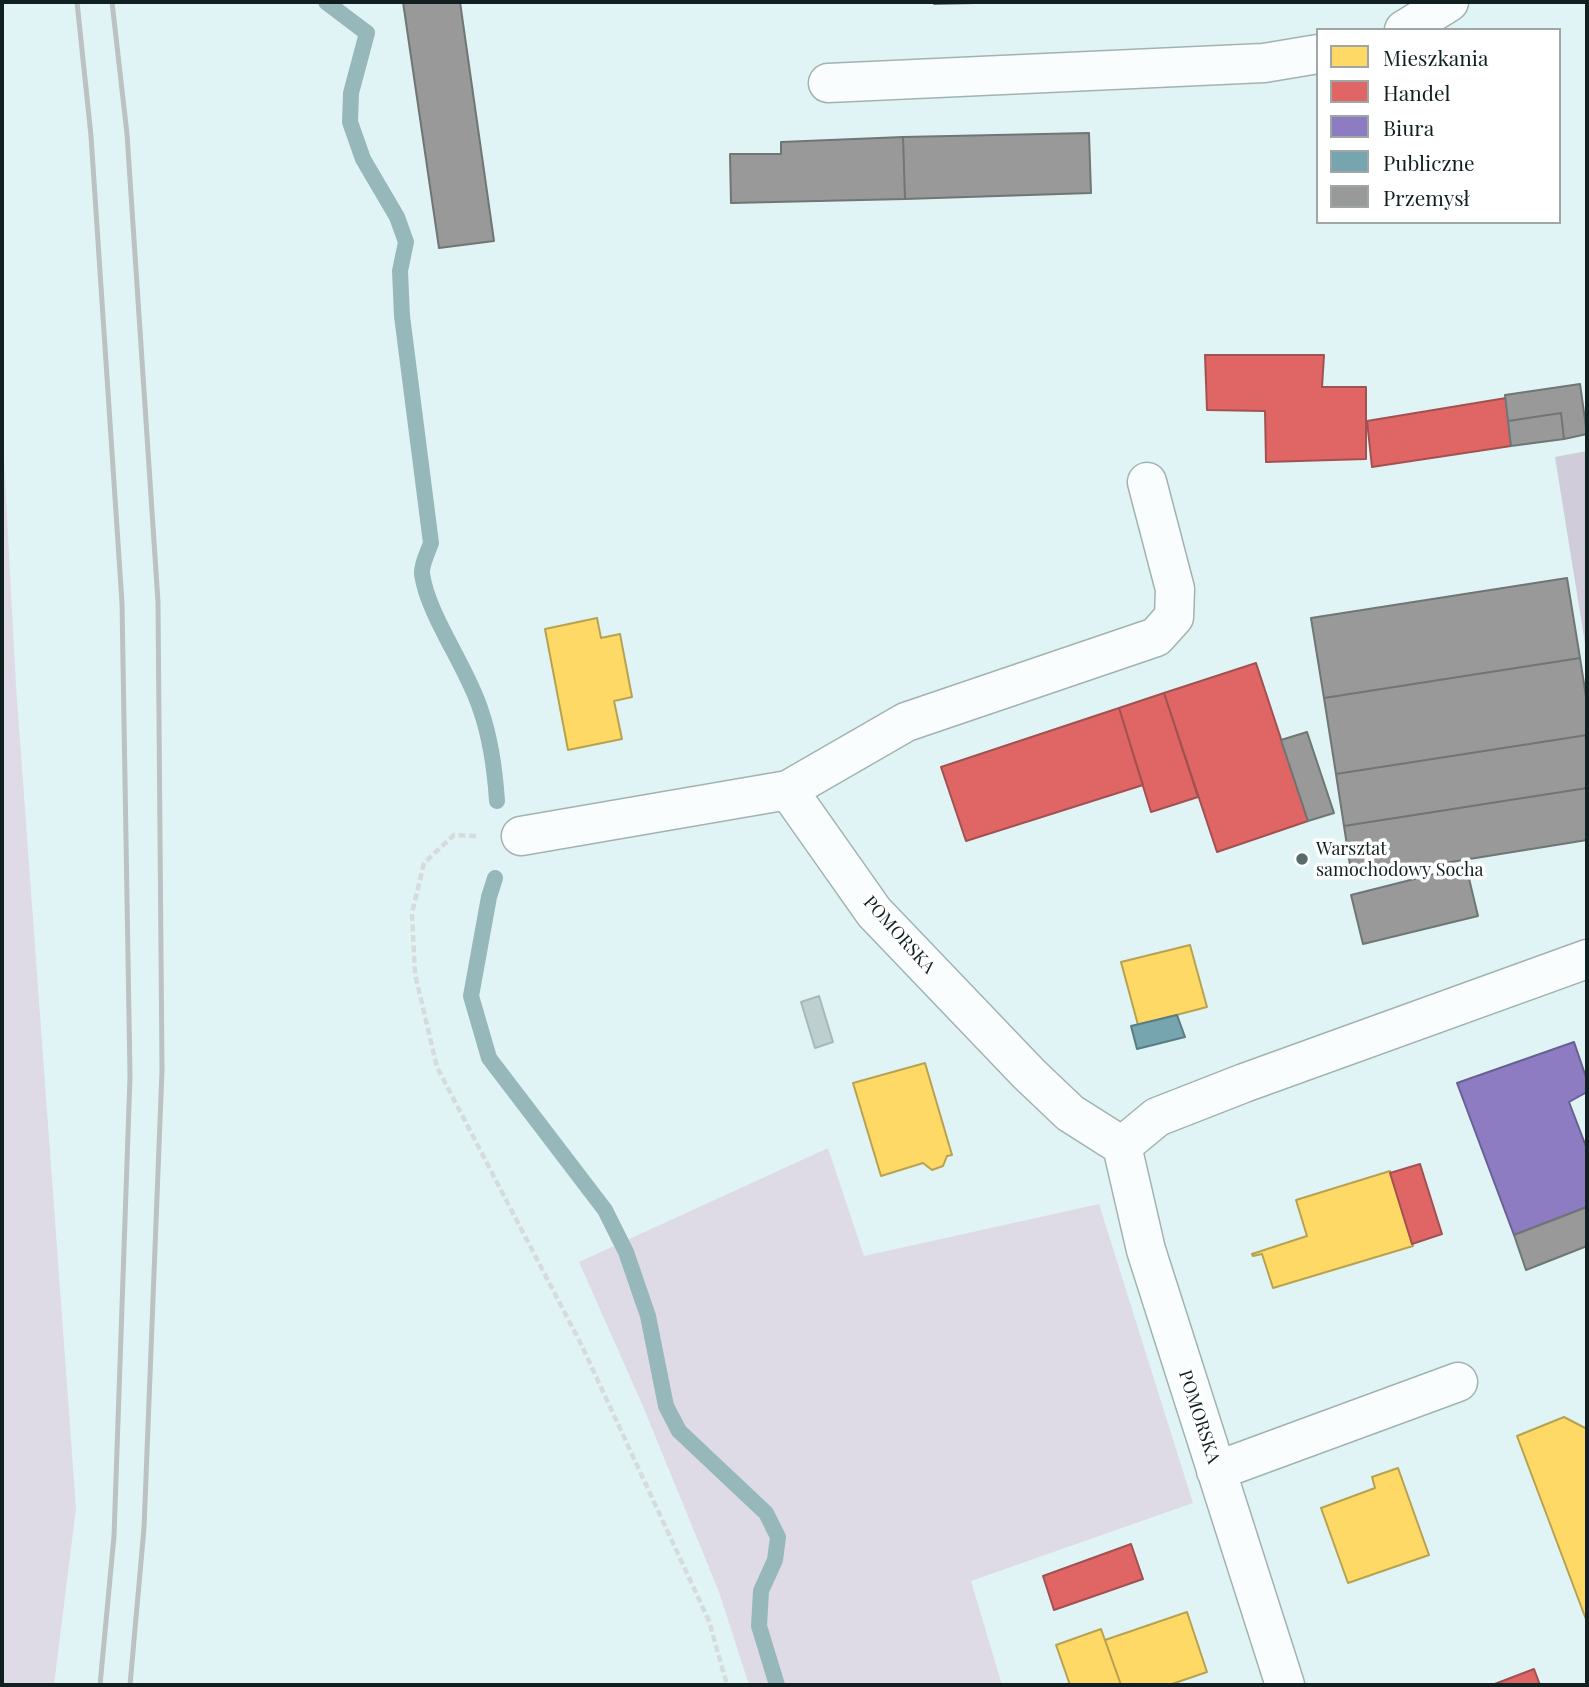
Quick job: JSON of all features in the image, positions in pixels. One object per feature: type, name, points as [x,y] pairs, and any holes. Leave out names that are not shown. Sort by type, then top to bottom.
[{"type":"street","points":[[1407,28],[1449,2]]},
{"type":"street","points":[[828,83],[1265,62],[1316,54]]},
{"type":"street","points":[[521,836],[788,790],[905,722],[1156,638],[1174,617],[1175,589],[1147,482]]},
{"type":"street","name":"POMORSKA","points":[[788,790],[874,912],[1037,1082],[1070,1113],[1122,1146],[1146,1250],[1285,1685]]},
{"type":"street","points":[[1122,1146],[1157,1117],[1587,959]]},
{"type":"street","points":[[1216,1471],[1458,1382]]},
{"type":"path","points":[[521,836],[454,835],[424,863],[412,913],[415,974],[436,1067],[581,1344],[709,1621],[727,1685]]},
{"type":"shaded area","points":[[2,422],[16,686],[76,1508],[54,1685],[2,1685]]},
{"type":"shaded area","points":[[1587,451],[1587,656],[1555,457]]},
{"type":"shaded area","points":[[828,1148],[864,1256],[1099,1204],[1193,1503],[971,1581],[1002,1685],[749,1685],[719,1592],[642,1404],[579,1262]]},
{"type":"building: Mieszkania","points":[[597,618],[601,638],[620,634],[632,697],[614,701],[622,739],[568,750],[545,629]]},
{"type":"building: Mieszkania","points":[[1190,945],[1207,1007],[1138,1025],[1121,962]]},
{"type":"building: Mieszkania","points":[[925,1063],[952,1155],[947,1156],[943,1166],[932,1170],[923,1163],[881,1176],[853,1083]]},
{"type":"building: Mieszkania","points":[[1390,1171],[1413,1246],[1273,1288],[1262,1254],[1252,1254],[1307,1236],[1296,1200]]},
{"type":"building: Mieszkania","points":[[1564,1417],[1587,1429],[1587,1622],[1517,1436]]},
{"type":"building: Mieszkania","points":[[1398,1468],[1429,1555],[1348,1583],[1321,1508],[1375,1488],[1372,1477]]},
{"type":"building: Mieszkania","points":[[1187,1612],[1207,1672],[1169,1685],[1121,1685],[1105,1640]]},
{"type":"building: Mieszkania","points":[[1101,1629],[1121,1685],[1070,1685],[1056,1645]]},
{"type":"building: Handel","points":[[1205,355],[1324,355],[1322,387],[1366,387],[1366,459],[1266,462],[1265,411],[1207,410]]},
{"type":"building: Handel","points":[[1506,398],[1511,446],[1372,467],[1367,421]]},
{"type":"building: Handel","points":[[1256,663],[1308,821],[1217,852],[1164,693]]},
{"type":"building: Handel","points":[[1164,693],[1198,797],[1151,812],[1119,708]]},
{"type":"building: Handel","points":[[1119,708],[1143,785],[966,841],[941,767]]},
{"type":"building: Handel","points":[[1420,1164],[1442,1234],[1412,1244],[1390,1173]]},
{"type":"building: Handel","points":[[1131,1544],[1143,1579],[1054,1610],[1043,1576]]},
{"type":"building: Handel","points":[[1534,1669],[1540,1685],[1492,1685]]},
{"type":"building: Biura","points":[[1574,1042],[1587,1080],[1587,1092],[1569,1102],[1587,1149],[1587,1207],[1514,1235],[1457,1083]]},
{"type":"building: Publiczne","points":[[1177,1015],[1185,1037],[1137,1049],[1131,1026]]},
{"type":"building: Przemysł","points":[[403,2],[460,2],[494,241],[439,248]]},
{"type":"building: Przemysł","points":[[934,2],[1017,2],[934,4]]},
{"type":"building: Przemysł","points":[[1089,133],[1091,193],[905,199],[903,137]]},
{"type":"building: Przemysł","points":[[903,137],[905,199],[731,203],[730,154],[781,154],[781,142]]},
{"type":"building: Przemysł","points":[[1580,384],[1587,434],[1564,439],[1561,413],[1508,421],[1505,395]]},
{"type":"building: Przemysł","points":[[1561,413],[1564,439],[1511,446],[1508,421]]},
{"type":"building: Przemysł","points":[[1567,578],[1580,658],[1324,698],[1311,618]]},
{"type":"building: Przemysł","points":[[1580,658],[1587,703],[1587,735],[1336,774],[1324,698]]},
{"type":"building: Przemysł","points":[[1307,732],[1334,813],[1308,821],[1281,740]]},
{"type":"building: Przemysł","points":[[1587,735],[1587,788],[1344,826],[1336,774]]},
{"type":"building: Przemysł","points":[[1587,788],[1587,840],[1352,878],[1344,826]]},
{"type":"building: Przemysł","points":[[1466,866],[1478,916],[1363,944],[1351,895]]},
{"type":"building: Przemysł","points":[[1587,1207],[1587,1246],[1526,1270],[1514,1235]]},
{"type":"building: Inne","points":[[819,996],[833,1042],[815,1048],[801,1002]]},
{"type":"waterway","points":[[326,2],[367,33],[351,93],[350,122],[363,159],[397,217],[406,242],[400,271],[402,316],[431,543],[422,574],[432,607],[481,711],[492,756],[497,801]]},
{"type":"waterway","points":[[495,878],[471,996],[489,1058],[605,1210],[626,1252],[648,1316],[666,1406],[679,1431],[766,1513],[778,1537],[775,1560],[761,1591],[759,1626],[777,1685]]},
{"type":"railway","points":[[77,2],[91,136],[122,603],[130,1076],[114,1536],[100,1685]]},
{"type":"railway","points":[[112,2],[127,134],[158,602],[162,1070],[144,1528],[130,1685]]},
{"type":"place","name":"Warsztat samochodowy Socha","points":[[1302,859]]}]
